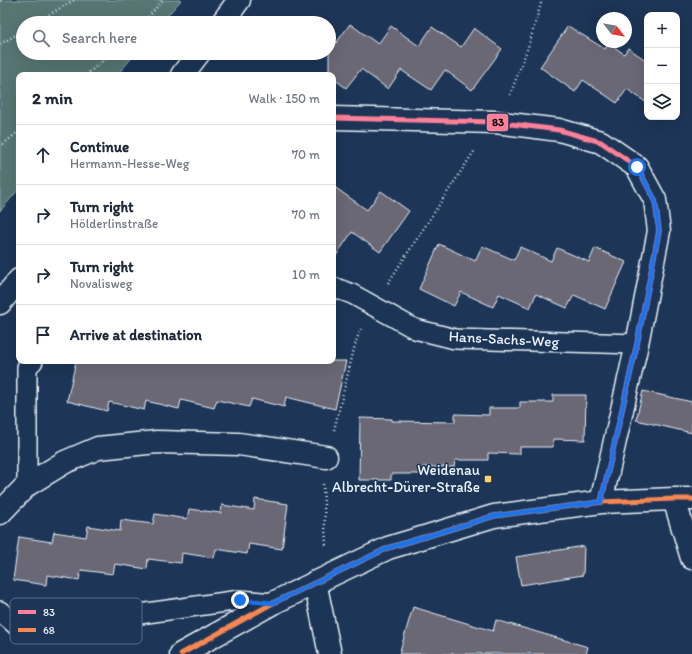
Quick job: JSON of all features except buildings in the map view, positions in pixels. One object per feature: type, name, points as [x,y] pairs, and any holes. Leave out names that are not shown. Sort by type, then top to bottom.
[{"type":"street","points":[[227,16],[239,0]]},
{"type":"street","points":[[184,72],[194,60]]},
{"type":"street","points":[[336,118],[495,122],[559,130],[601,142],[637,167],[655,200],[659,231],[637,344],[601,502]]},
{"type":"street","points":[[0,303],[16,284]]},
{"type":"street","points":[[0,513],[27,485],[65,462],[98,448],[156,442],[239,444],[326,457]]},
{"type":"street","points":[[181,654],[273,603],[388,548],[494,516],[601,502],[683,499],[692,558]]},
{"type":"street","points":[[315,582],[330,654]]},
{"type":"lane","name":"Hans-Sachs-Weg","points":[[336,288],[352,294],[415,329],[455,339],[637,344]]},
{"type":"lane","points":[[27,485],[27,367],[30,364]]},
{"type":"lane","points":[[142,614],[240,600],[273,603]]},
{"type":"lane","points":[[0,611],[10,619]]},
{"type":"path","points":[[48,16],[74,0]]},
{"type":"path","points":[[149,16],[163,0]]},
{"type":"path","points":[[513,89],[542,0]]},
{"type":"path","points":[[0,44],[16,34]]},
{"type":"path","points":[[90,72],[104,60]]},
{"type":"path","points":[[0,147],[16,134]]},
{"type":"path","points":[[387,284],[475,150]]},
{"type":"path","points":[[341,404],[356,341],[364,324]]},
{"type":"path","points":[[323,487],[326,546]]},
{"type":"green space","points":[[0,0],[181,0],[167,16],[16,16],[16,60],[130,60],[120,72],[16,72],[16,192],[0,211]]},
{"type":"transit line","name":"83","points":[[336,118],[495,122],[559,130],[601,142],[637,167],[655,200],[659,231],[637,344],[601,502]]},
{"type":"transit line","name":"68","points":[[181,654],[273,603],[388,548],[494,516],[601,502],[692,499]]},
{"type":"place","name":"Weidenau Albrecht-Dürer-Straße","points":[[488,479]]},
{"type":"route","points":[[240,600],[273,603],[388,548],[494,516],[601,502],[637,344],[659,231],[655,200],[637,167]]}]
